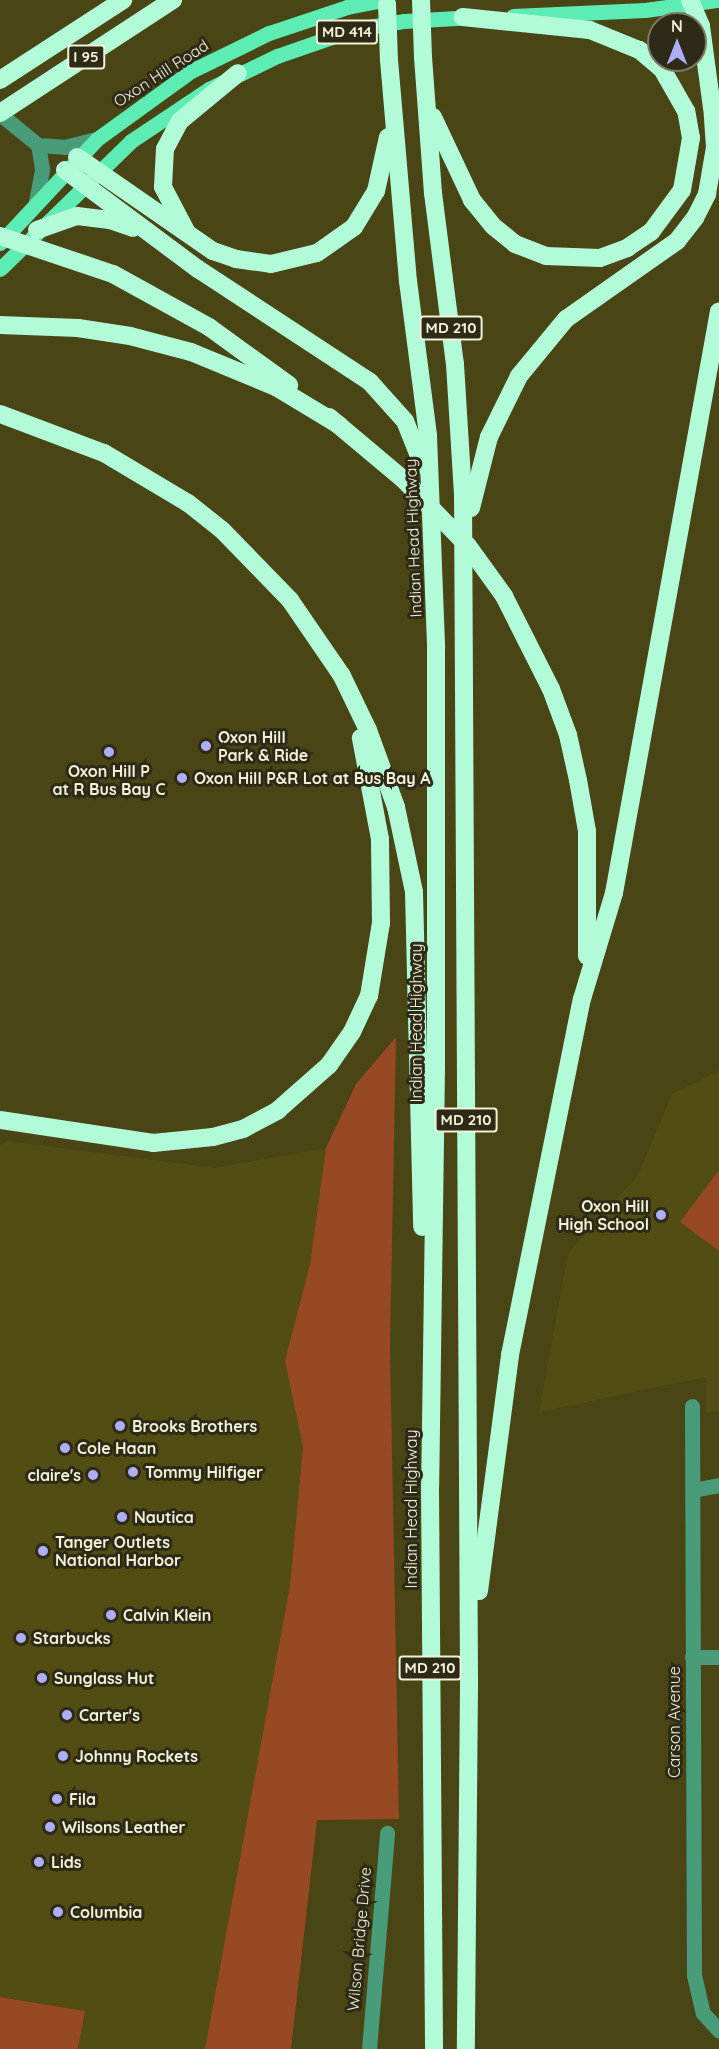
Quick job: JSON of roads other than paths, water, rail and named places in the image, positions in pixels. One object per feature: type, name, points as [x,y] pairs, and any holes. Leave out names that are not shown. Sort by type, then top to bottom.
[{"type":"highway","name":"I 95","points":[[0,80],[123,0]]},
{"type":"highway","name":"I 95","points":[[0,113],[173,0]]},
{"type":"highway","name":"Indian Head Highway","points":[[385,0],[392,120],[432,493],[436,1068],[430,1486],[434,2049]]},
{"type":"highway","name":"MD 210","points":[[421,0],[433,193],[460,431],[463,554],[469,1686],[466,2049]]},
{"type":"highway","points":[[463,554],[478,472],[489,437],[519,376],[567,319],[677,241],[695,218],[707,194],[715,147],[713,115],[701,26],[692,2]]},
{"type":"highway","points":[[427,103],[472,200],[494,226],[515,244],[546,256],[600,258],[627,248],[651,232],[682,190],[691,138],[686,111],[662,69],[639,50],[590,30],[463,17]]},
{"type":"highway","points":[[198,242],[170,205],[163,187],[163,158],[180,121],[238,73]]},
{"type":"highway","points":[[71,164],[198,242],[236,260],[271,264],[317,254],[354,227],[376,190],[392,120]]},
{"type":"highway","points":[[91,178],[156,239],[384,394],[414,438],[432,493]]},
{"type":"highway","points":[[37,230],[57,221],[93,216],[156,239]]},
{"type":"highway","points":[[0,236],[113,274],[209,327],[339,424],[404,479],[468,546],[504,596],[551,689],[568,735],[587,831],[590,886],[582,999]]},
{"type":"highway","points":[[469,1686],[486,1525],[510,1355],[582,999],[614,893],[719,311]]},
{"type":"highway","points":[[0,325],[88,329],[191,352],[276,387],[339,424]]},
{"type":"highway","points":[[0,414],[104,453],[188,503],[222,530],[290,600],[342,676],[385,775],[414,892],[430,1486]]},
{"type":"highway","points":[[0,1120],[153,1143],[213,1137],[243,1129],[278,1110],[329,1065],[352,1032],[369,996],[381,923],[383,879],[373,788],[342,676]]},
{"type":"main road","name":"Oxon Hill Road","points":[[0,243],[71,164],[97,139],[150,98],[227,53],[312,18],[385,0]]},
{"type":"main road","name":"MD 414","points":[[0,269],[113,157],[169,113],[238,73],[298,48],[360,28],[463,17],[645,10],[716,0]]},
{"type":"street","points":[[0,113],[38,145],[42,169],[36,201]]},
{"type":"street","points":[[38,145],[64,147],[97,139]]},
{"type":"street","name":"Carson Avenue","points":[[692,1407],[694,1976],[703,2013],[719,2031]]},
{"type":"street","points":[[693,1490],[719,1485]]},
{"type":"street","points":[[692,1658],[719,1657]]},
{"type":"street","name":"Wilson Bridge Drive","points":[[369,2049],[387,1833]]},
{"type":"place","name":"Oxon Hill Park & Ride","points":[[206,746]]},
{"type":"place","name":"Oxon Hill P at R Bus Bay C","points":[[109,752]]},
{"type":"place","name":"Oxon Hill P&R Lot at Bus Bay A","points":[[182,778]]},
{"type":"place","name":"Oxon Hill High School","points":[[661,1215]]},
{"type":"place","name":"Brooks Brothers","points":[[120,1426]]},
{"type":"place","name":"Cole Haan","points":[[65,1448]]},
{"type":"place","name":"Tommy Hilfiger","points":[[133,1472]]},
{"type":"place","name":"claire's","points":[[93,1475]]},
{"type":"place","name":"Nautica","points":[[122,1517]]},
{"type":"place","name":"Tanger Outlets National Harbor","points":[[43,1551]]},
{"type":"place","name":"Calvin Klein","points":[[111,1615]]},
{"type":"place","name":"Starbucks","points":[[21,1638]]},
{"type":"place","name":"Sunglass Hut","points":[[42,1678]]},
{"type":"place","name":"Carter's","points":[[67,1715]]},
{"type":"place","name":"Johnny Rockets","points":[[63,1756]]},
{"type":"place","name":"Fila","points":[[57,1799]]},
{"type":"place","name":"Wilsons Leather","points":[[50,1827]]},
{"type":"place","name":"Lids","points":[[39,1862]]},
{"type":"place","name":"Columbia","points":[[58,1912]]}]
